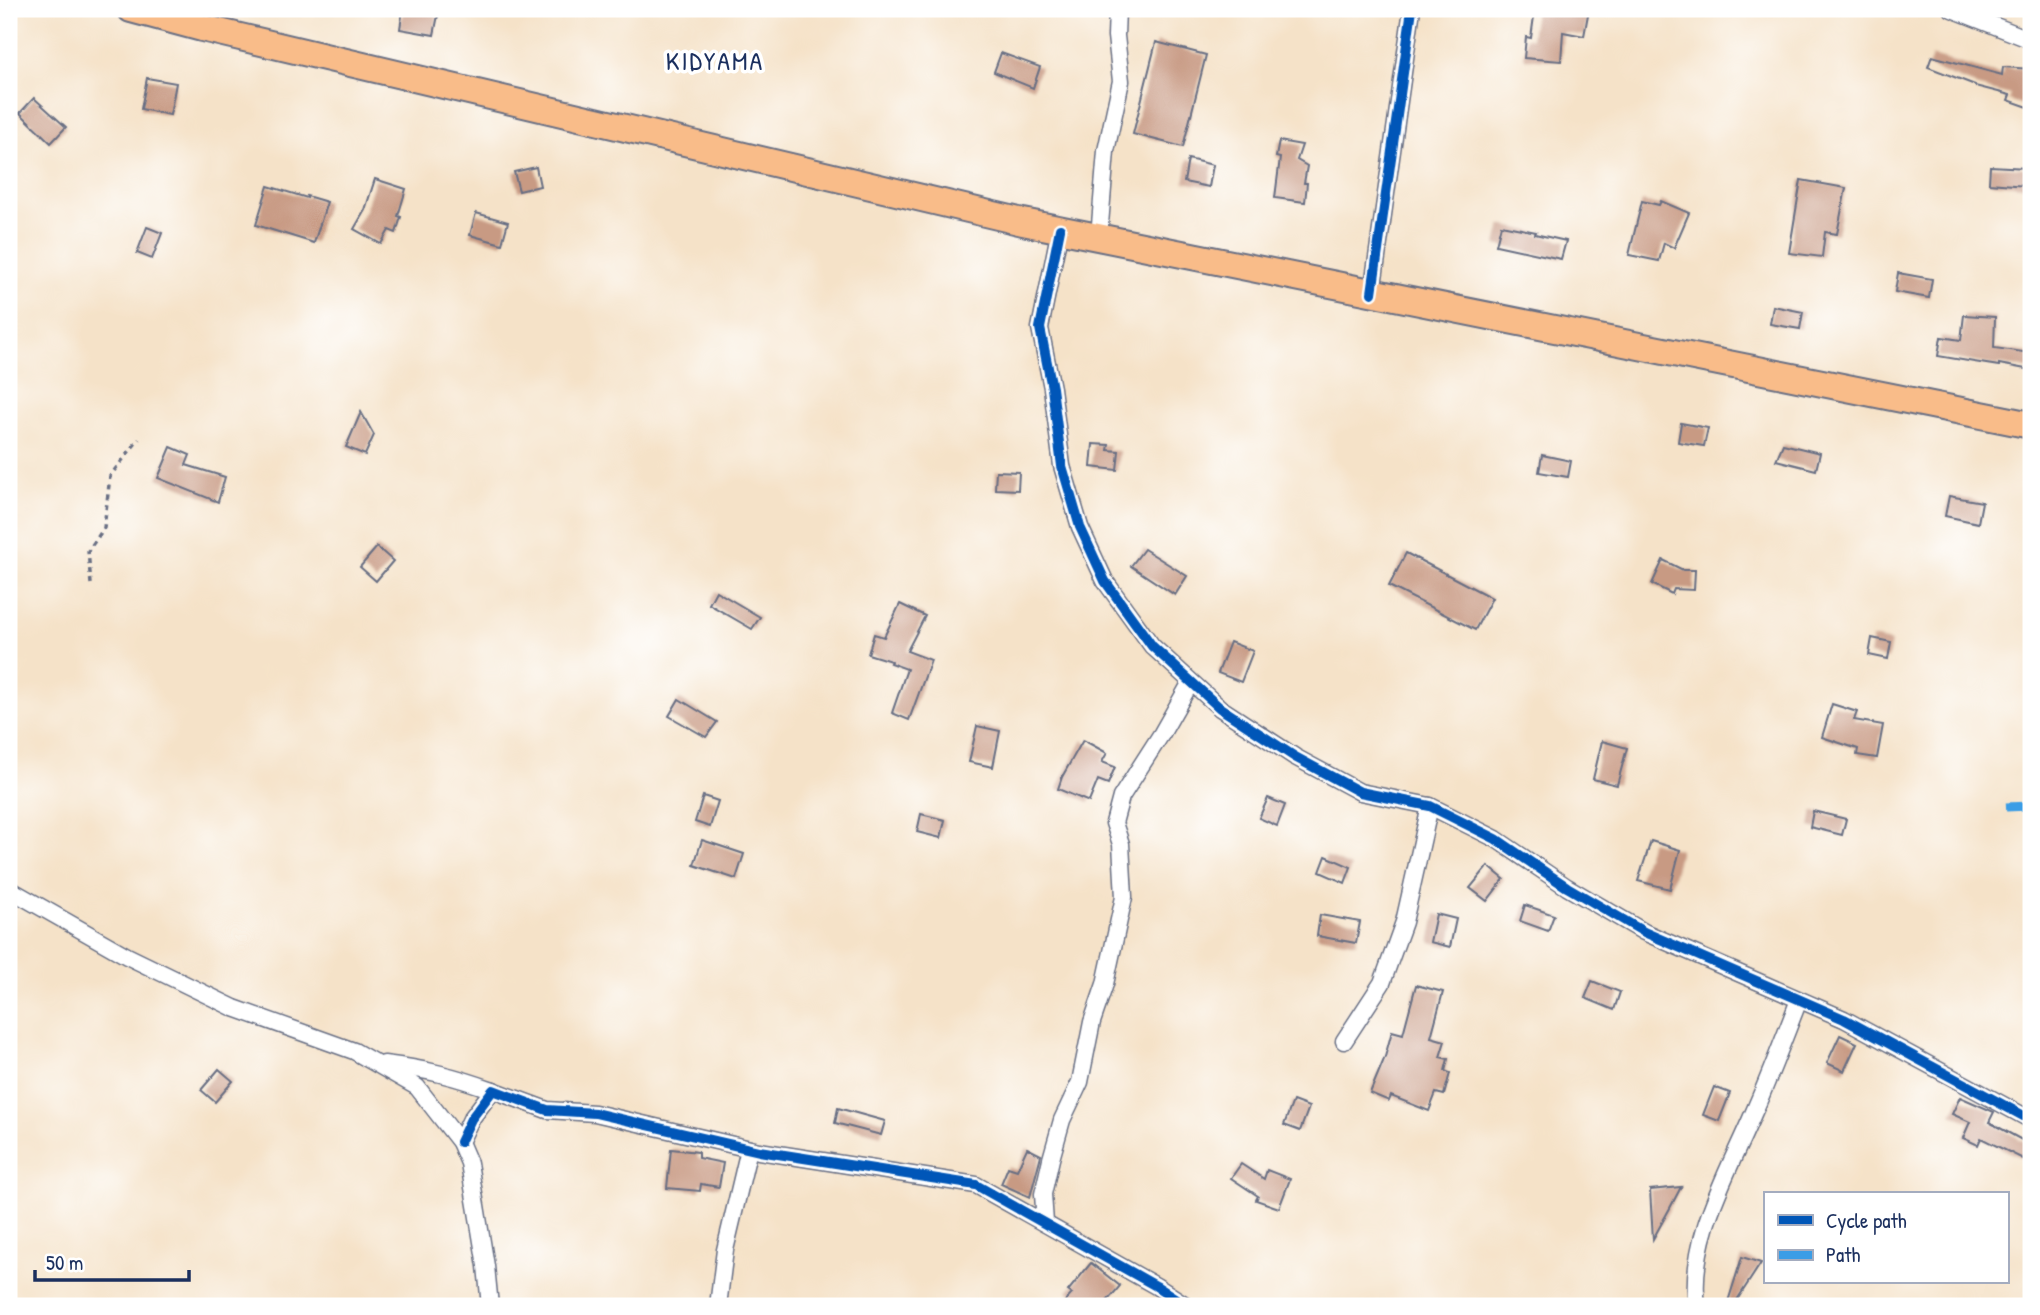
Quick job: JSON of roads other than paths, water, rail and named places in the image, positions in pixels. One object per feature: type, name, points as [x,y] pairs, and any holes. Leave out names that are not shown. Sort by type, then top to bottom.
[{"type":"highway","points":[[131,9],[202,19],[1059,229],[2031,425]]},
{"type":"street","points":[[1099,237],[1106,151],[1121,81],[1116,36],[1117,9]]},
{"type":"street","points":[[1372,293],[1412,9]]},
{"type":"street","points":[[1952,9],[2031,40]]},
{"type":"street","points":[[1059,229],[1040,328],[1052,388],[1062,466],[1080,527],[1105,581],[1152,646],[1220,709],[1295,757],[1360,792],[1430,806],[1496,839],[1567,887],[1644,932],[1844,1019],[2031,1120]]},
{"type":"street","points":[[1045,1223],[1043,1194],[1051,1160],[1062,1120],[1080,1082],[1092,1022],[1117,938],[1124,897],[1121,844],[1114,823],[1121,797],[1191,682]]},
{"type":"street","points":[[1344,1041],[1382,983],[1404,922],[1430,806]]},
{"type":"street","points":[[9,889],[127,956],[234,1007],[354,1051],[417,1087],[460,1142],[469,1163],[486,1266],[489,1306]]},
{"type":"street","points":[[1697,1306],[1694,1287],[1703,1236],[1799,1000]]},
{"type":"street","points":[[376,1063],[422,1068],[450,1075],[547,1110],[595,1113],[749,1149],[976,1185],[1187,1306]]},
{"type":"street","points":[[460,1142],[471,1119],[493,1090]]},
{"type":"street","points":[[718,1306],[725,1250],[749,1149]]},
{"type":"district","name":"KIDYAMA","points":[[715,61]]}]
